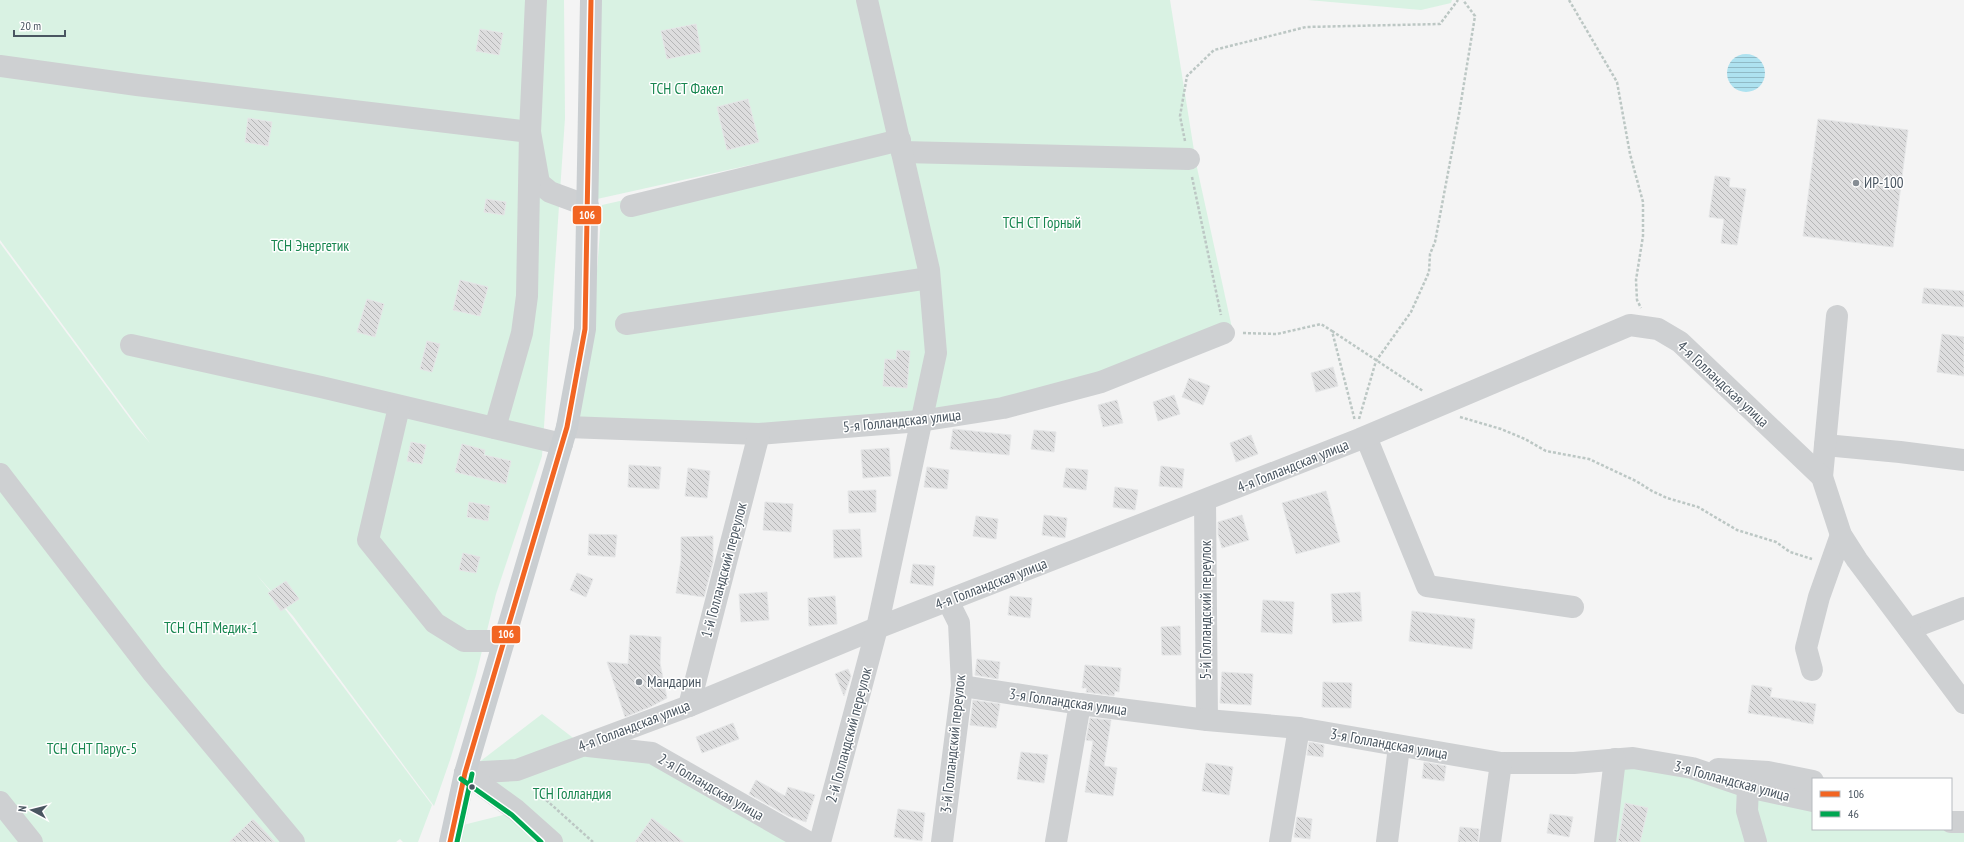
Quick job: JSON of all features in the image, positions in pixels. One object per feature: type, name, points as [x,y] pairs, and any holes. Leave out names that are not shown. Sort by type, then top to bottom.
[{"type":"main road","points":[[450,842],[465,773],[565,435],[585,328],[591,0]]},
{"type":"street","points":[[495,428],[522,333],[527,296],[530,132],[536,0]]},
{"type":"street","name":"2-й Голландский переулок","points":[[820,842],[877,628],[920,421],[936,353],[929,278],[901,146],[867,0]]},
{"type":"street","points":[[0,66],[137,85],[530,132]]},
{"type":"street","points":[[530,132],[539,183],[550,192],[588,206]]},
{"type":"street","points":[[631,206],[901,146],[1189,159]]},
{"type":"street","points":[[626,324],[929,278]]},
{"type":"street","points":[[1822,477],[1837,316]]},
{"type":"street","name":"4-я Голландская улица","points":[[465,773],[517,770],[585,746],[689,706],[877,628],[1206,501],[1361,432],[1436,407],[1630,325],[1658,329],[1680,342],[1822,477],[1842,535],[1857,560],[1964,704]]},
{"type":"street","name":"5-я Голландская улица","points":[[131,345],[321,387],[399,407],[495,428],[565,435],[759,434],[920,421],[1003,408],[1101,382],[1224,333]]},
{"type":"street","points":[[399,407],[368,540],[435,623],[464,641],[504,641]]},
{"type":"street","points":[[1361,432],[1427,586],[1573,608]]},
{"type":"street","name":"1-й Голландский переулок","points":[[689,706],[759,434]]},
{"type":"street","points":[[1825,445],[1964,460]]},
{"type":"street","points":[[0,474],[153,673],[294,842]]},
{"type":"street","name":"5-й Голландский переулок","points":[[1206,501],[1207,720]]},
{"type":"street","points":[[1812,670],[1806,648],[1819,597],[1842,535]]},
{"type":"street","name":"3-й Голландский переулок","points":[[942,842],[962,686],[959,623],[948,601]]},
{"type":"street","points":[[1909,629],[1964,608]]},
{"type":"street","name":"3-я Голландская улица","points":[[962,686],[1080,704],[1207,720],[1299,728],[1399,747],[1501,763],[1574,763],[1633,758],[1692,768],[1748,787],[1812,801]]},
{"type":"street","points":[[1056,842],[1080,704]]},
{"type":"street","points":[[1280,842],[1299,728]]},
{"type":"street","name":"2-я Голландская улица","points":[[585,746],[652,753],[808,842]]},
{"type":"street","points":[[1387,842],[1399,747]]},
{"type":"street","points":[[1605,842],[1615,759]]},
{"type":"street","points":[[1490,842],[1501,763]]},
{"type":"street","points":[[1692,768],[1768,772],[1812,781]]},
{"type":"street","points":[[465,773],[516,810],[552,842]]},
{"type":"street","points":[[1748,787],[1747,811],[1756,842]]},
{"type":"street","points":[[0,802],[32,842]]},
{"type":"street","points":[[1952,822],[1964,822]]},
{"type":"path","points":[[1458,0],[1440,24],[1306,27],[1214,50],[1187,76],[1180,116],[1224,333],[1277,334],[1321,324],[1421,390],[1436,407],[1462,418],[1501,429],[1525,439],[1546,451],[1589,459],[1636,481],[1667,498],[1698,507],[1737,530],[1776,542],[1790,552],[1830,564]]},
{"type":"path","points":[[1361,432],[1376,361],[1411,312],[1429,272],[1430,254],[1436,235],[1455,137],[1475,16],[1463,0]]},
{"type":"path","points":[[1569,0],[1617,82],[1630,154],[1643,202],[1643,236],[1636,280],[1637,300],[1652,328]]},
{"type":"path","points":[[1332,331],[1361,432]]},
{"type":"path","points":[[535,790],[593,842]]},
{"type":"green space","name":"ТСН Энергетик","points":[[0,0],[564,0],[565,118],[542,456],[496,594],[476,675],[434,806],[293,616],[256,574],[285,609],[432,805],[418,842],[403,842],[400,839],[396,842],[298,842],[0,472],[0,243],[137,428],[150,443],[0,240]]},
{"type":"green space","name":"ТСН СТ Факел","points":[[599,0],[857,0],[890,134],[597,199]]},
{"type":"green space","name":"ТСН СТ Горный","points":[[872,0],[1170,0],[1196,163],[1232,328],[1098,378],[912,417],[759,429],[577,421],[593,324],[602,205],[904,137]]},
{"type":"green space","points":[[1308,0],[1452,0],[1451,3],[1421,10]]},
{"type":"green space","name":"ТСН СНТ Парус-5","points":[[0,478],[289,842],[0,842]]},
{"type":"green space","name":"ТСН Голландия","points":[[542,714],[585,747],[651,754],[806,842],[553,842],[478,763]]},
{"type":"green space","points":[[1611,762],[1812,804],[1812,830],[1952,830],[1964,826],[1964,842],[1597,842]]},
{"type":"green space","points":[[515,812],[550,842],[459,842],[463,825]]},
{"type":"water","points":[[1742,54],[1750,54],[1760,59],[1764,66],[1764,80],[1760,87],[1750,92],[1742,92],[1732,87],[1730,84],[1727,77],[1727,69],[1732,59],[1735,57]]},
{"type":"building","points":[[696,24],[701,52],[667,59],[661,31]]},
{"type":"building","points":[[480,29],[503,33],[499,55],[476,51]]},
{"type":"building","points":[[748,99],[759,142],[727,150],[717,107]]},
{"type":"building","points":[[248,118],[272,122],[268,146],[245,142]]},
{"type":"building","name":"ИР-100","points":[[1818,119],[1908,130],[1893,247],[1803,236]]},
{"type":"building","points":[[1715,176],[1730,178],[1729,187],[1746,189],[1737,245],[1721,243],[1724,219],[1709,217]]},
{"type":"building","points":[[486,199],[506,202],[504,215],[484,212]]},
{"type":"building","points":[[460,280],[488,287],[480,316],[453,310]]},
{"type":"building","points":[[1924,288],[1964,291],[1964,307],[1922,303]]},
{"type":"building","points":[[367,299],[384,304],[375,337],[357,332]]},
{"type":"building","points":[[1942,334],[1964,337],[1964,376],[1937,372]]},
{"type":"building","points":[[427,341],[440,344],[432,372],[420,369]]},
{"type":"building","points":[[897,350],[910,351],[907,388],[883,386],[885,359],[896,360]]},
{"type":"building","points":[[1333,367],[1338,386],[1316,392],[1311,373]]},
{"type":"building","points":[[1189,378],[1210,386],[1203,405],[1182,397]]},
{"type":"building","points":[[1174,395],[1180,414],[1158,421],[1153,402]]},
{"type":"building","points":[[1117,400],[1123,423],[1103,427],[1098,405]]},
{"type":"building","points":[[953,429],[1011,435],[1009,455],[950,449]]},
{"type":"building","points":[[1034,430],[1056,432],[1054,452],[1031,449]]},
{"type":"building","points":[[1251,435],[1258,454],[1236,462],[1230,443]]},
{"type":"building","points":[[411,442],[426,445],[422,464],[407,461]]},
{"type":"building","points":[[462,444],[485,450],[484,455],[511,461],[506,484],[455,472]]},
{"type":"building","points":[[889,448],[891,476],[863,478],[861,450]]},
{"type":"building","points":[[629,465],[661,467],[659,489],[628,487]]},
{"type":"building","points":[[1161,466],[1184,469],[1182,488],[1159,486]]},
{"type":"building","points":[[927,467],[949,470],[947,489],[924,487]]},
{"type":"building","points":[[688,468],[710,471],[707,498],[685,496]]},
{"type":"building","points":[[1066,468],[1088,470],[1086,490],[1063,487]]},
{"type":"building","points":[[1115,487],[1138,490],[1135,510],[1113,507]]},
{"type":"building","points":[[876,490],[876,512],[849,513],[848,491]]},
{"type":"building","points":[[1326,491],[1340,542],[1296,554],[1282,503]]},
{"type":"building","points":[[469,502],[490,506],[488,521],[467,517]]},
{"type":"building","points":[[765,502],[793,504],[791,532],[763,530]]},
{"type":"building","points":[[1044,515],[1067,518],[1065,538],[1042,535]]},
{"type":"building","points":[[1242,515],[1249,540],[1222,548],[1218,534],[1218,522]]},
{"type":"building","points":[[976,516],[998,519],[996,539],[973,536]]},
{"type":"building","points":[[860,529],[862,557],[834,558],[833,530]]},
{"type":"building","points":[[589,534],[617,535],[615,557],[588,555]]},
{"type":"building","points":[[713,536],[713,562],[704,597],[676,593],[681,560],[681,537]]},
{"type":"building","points":[[463,553],[480,557],[476,573],[459,570]]},
{"type":"building","points":[[913,564],[935,566],[933,586],[910,583]]},
{"type":"building","points":[[577,573],[593,579],[586,597],[570,590]]},
{"type":"building","points":[[286,581],[299,599],[281,611],[268,593]]},
{"type":"building","points":[[767,592],[769,620],[741,622],[739,594]]},
{"type":"building","points":[[1360,592],[1362,621],[1333,623],[1331,594]]},
{"type":"building","points":[[835,596],[837,624],[809,626],[808,598]]},
{"type":"building","points":[[1010,596],[1032,598],[1030,618],[1008,615]]},
{"type":"building","points":[[1263,600],[1294,602],[1292,634],[1261,632]]},
{"type":"building","points":[[1412,611],[1475,619],[1472,649],[1409,641]]},
{"type":"building","points":[[1180,626],[1181,655],[1162,655],[1161,627]]},
{"type":"building","name":"Мандарин","points":[[630,635],[661,637],[660,663],[667,698],[625,717],[607,662],[628,664]]},
{"type":"building","points":[[977,659],[1000,662],[998,679],[975,675]]},
{"type":"building","points":[[1085,665],[1121,668],[1119,692],[1115,691],[1114,696],[1086,692],[1087,688],[1082,688]]},
{"type":"building","points":[[848,669],[851,676],[844,696],[835,674]]},
{"type":"building","points":[[1222,672],[1253,674],[1251,705],[1220,703]]},
{"type":"building","points":[[1323,682],[1352,683],[1351,708],[1322,707]]},
{"type":"building","points":[[1752,685],[1772,688],[1770,697],[1816,704],[1813,724],[1791,719],[1748,713]]},
{"type":"building","points":[[973,700],[1000,704],[996,728],[970,725]]},
{"type":"building","points":[[1090,718],[1111,720],[1104,766],[1117,768],[1113,796],[1085,792],[1093,741],[1086,740]]},
{"type":"building","points":[[733,723],[739,739],[702,753],[696,737]]},
{"type":"building","points":[[1309,742],[1324,745],[1323,757],[1307,755]]},
{"type":"building","points":[[1021,752],[1048,755],[1044,783],[1017,779]]},
{"type":"building","points":[[1424,762],[1446,766],[1444,781],[1422,778]]},
{"type":"building","points":[[1206,763],[1233,767],[1229,795],[1202,791]]},
{"type":"building","points":[[756,780],[785,796],[788,787],[815,795],[806,822],[788,816],[749,794]]},
{"type":"building","points":[[1625,803],[1648,808],[1640,842],[1618,842]]},
{"type":"building","points":[[898,809],[925,813],[922,841],[894,837]]},
{"type":"building","points":[[1550,814],[1573,817],[1569,837],[1547,833]]},
{"type":"building","points":[[1297,817],[1312,819],[1310,839],[1294,837]]},
{"type":"building","points":[[652,818],[684,842],[635,842]]},
{"type":"building","points":[[253,819],[275,842],[229,842]]},
{"type":"building","points":[[1460,827],[1479,829],[1478,842],[1458,842]]},
{"type":"transit line","name":"106","points":[[450,842],[465,773],[567,427],[585,329],[591,0]]},
{"type":"transit line","name":"46","points":[[457,842],[472,774]]},
{"type":"transit line","name":"46","points":[[461,779],[512,815],[541,842]]},
{"type":"place","name":"ИР-100","points":[[1856,183]]},
{"type":"place","name":"Мандарин","points":[[639,682]]},
{"type":"park label","name":"ТСН СНТ Медик-1","points":[[211,628]]}]
